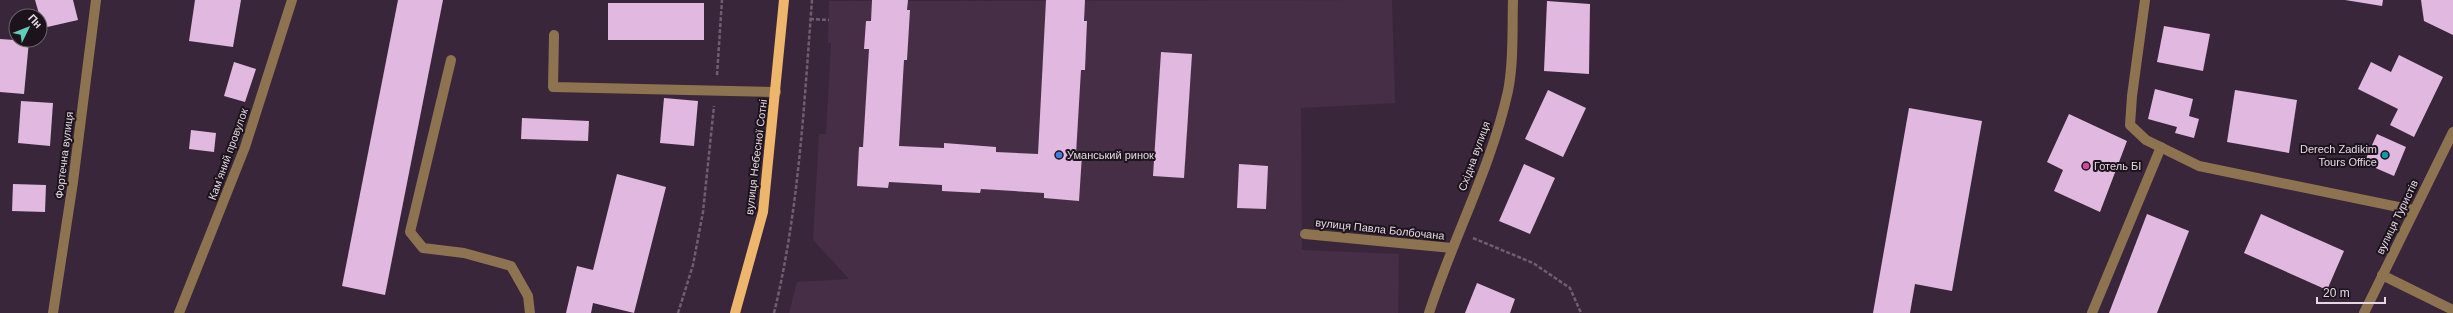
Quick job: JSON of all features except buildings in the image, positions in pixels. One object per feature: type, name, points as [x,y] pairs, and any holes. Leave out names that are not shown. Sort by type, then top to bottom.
[{"type":"main road","name":"вулиця Небесної Сотні","points":[[735,313],[763,212],[784,0]]},
{"type":"street","name":"Фортечна вулиця","points":[[53,313],[73,182],[95,0]]},
{"type":"street","name":"Камʼяний провулок","points":[[179,313],[245,147],[292,0]]},
{"type":"street","name":"Східна вулиця","points":[[1429,313],[1458,232],[1492,148],[1508,90],[1512,54],[1513,0]]},
{"type":"street","points":[[2145,0],[2132,96],[2130,125],[2146,140],[2199,166],[2414,210]]},
{"type":"street","points":[[554,35],[553,87],[716,92],[776,92]]},
{"type":"street","points":[[450,60],[410,232],[422,248],[464,253],[511,266],[528,296],[530,313]]},
{"type":"street","name":"вулиця Туристів","points":[[2364,313],[2453,132]]},
{"type":"street","points":[[2092,313],[2161,147]]},
{"type":"street","name":"вулиця Павла Болбочана","points":[[1305,234],[1452,248]]},
{"type":"street","points":[[2382,275],[2453,310]]},
{"type":"path","points":[[678,313],[693,265],[703,212],[716,92],[722,0]]},
{"type":"path","points":[[774,313],[786,264],[795,189],[812,0]]},
{"type":"path","points":[[810,19],[829,20]]},
{"type":"path","points":[[1458,232],[1534,263],[1570,288],[1581,313]]},
{"type":"shaded area","name":"Уманський ринок","points":[[1392,0],[1395,103],[1301,108],[1302,250],[1399,254],[1398,313],[789,313],[797,282],[849,279],[813,240],[819,134],[826,134],[831,43],[828,43],[829,1]]},
{"type":"place","name":"Уманський ринок","points":[[1059,155]]},
{"type":"place","name":"Derech Zadikim Tours Office","points":[[2385,155]]},
{"type":"place","name":"Готель БІ","points":[[2086,166]]}]
